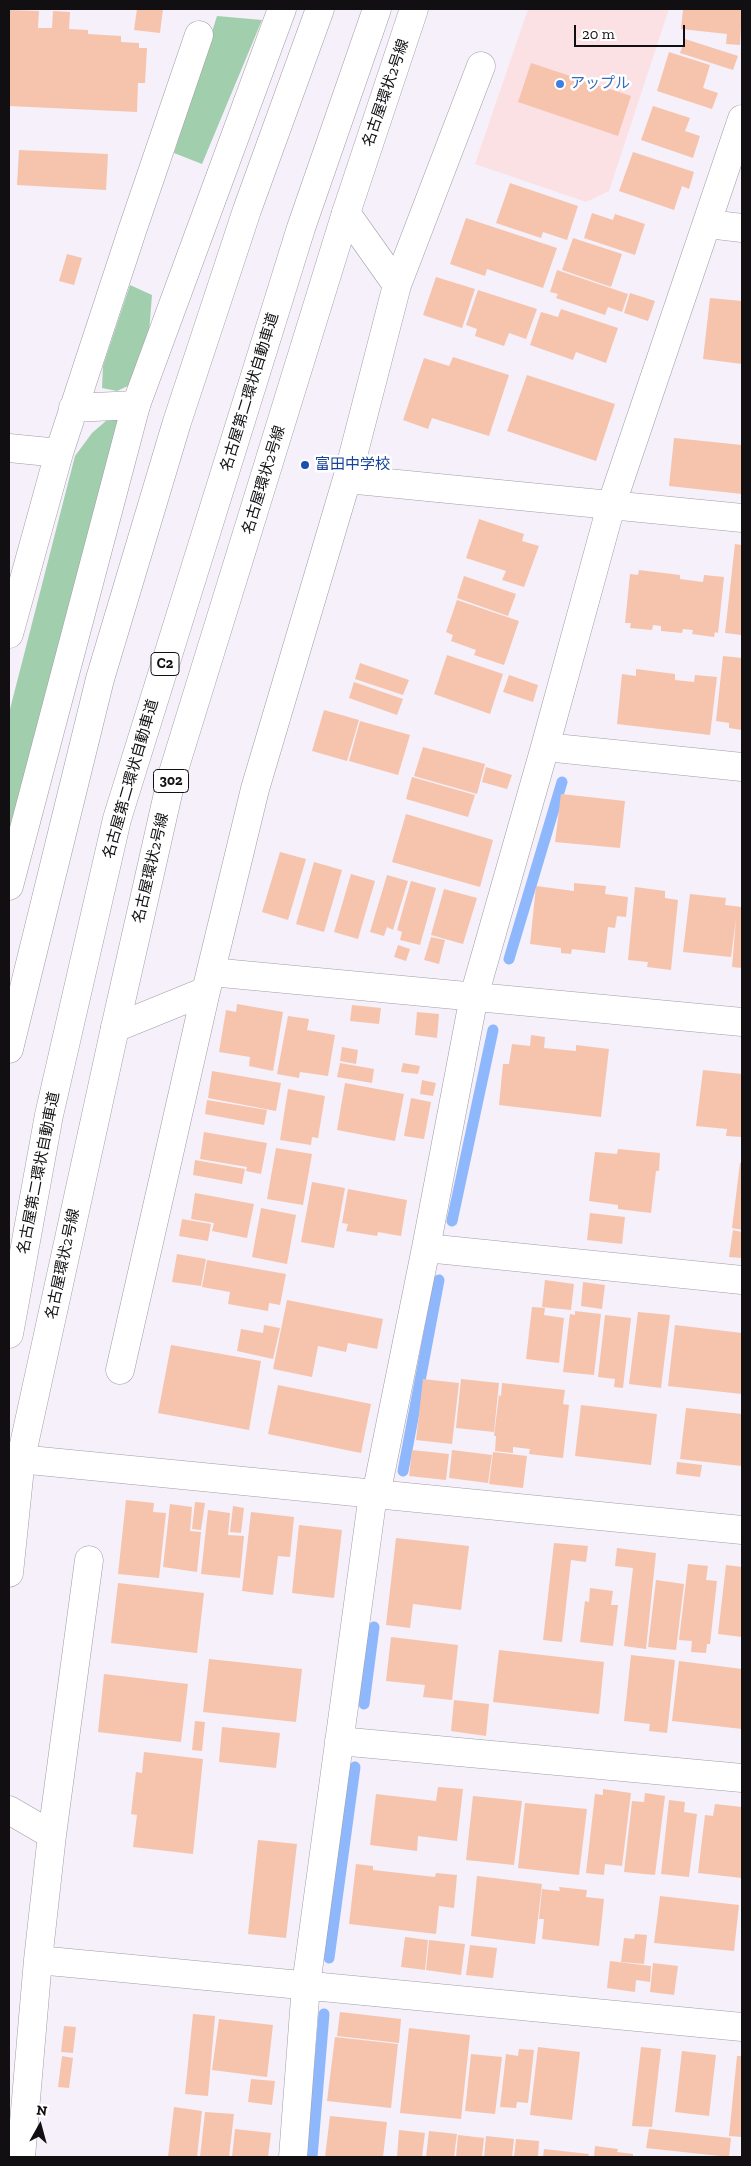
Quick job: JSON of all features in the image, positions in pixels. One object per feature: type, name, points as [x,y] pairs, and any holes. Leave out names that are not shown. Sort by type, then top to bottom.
[{"type":"main road","points":[[9,886],[136,405],[282,9]]},
{"type":"main road","points":[[9,1049],[100,680],[174,432],[246,210],[320,9]]},
{"type":"main road","name":"名古屋第二環状自動車道","points":[[9,1334],[49,1115],[117,820],[301,228],[377,9]]},
{"type":"main road","name":"名古屋環状2号線","points":[[9,1573],[15,1458],[172,776],[346,213],[414,9]]},
{"type":"main road","points":[[9,634],[73,408],[200,35]]},
{"type":"main road","points":[[120,1370],[255,789],[347,479],[397,285],[481,66]]},
{"type":"main road","points":[[293,2157],[306,1985],[338,1741],[374,1494],[426,1248],[474,996],[611,506],[742,119]]},
{"type":"main road","points":[[346,213],[397,285]]},
{"type":"main road","points":[[708,224],[742,228]]},
{"type":"main road","points":[[73,408],[136,405]]},
{"type":"main road","points":[[9,448],[59,453]]},
{"type":"main road","points":[[347,479],[742,518]]},
{"type":"main road","points":[[545,747],[742,767]]},
{"type":"main road","points":[[115,1028],[209,981],[474,996],[742,1022]]},
{"type":"main road","points":[[426,1248],[742,1280]]},
{"type":"main road","points":[[15,1458],[742,1530]]},
{"type":"main road","points":[[21,2157],[38,1960],[52,1835],[89,1560]]},
{"type":"main road","points":[[338,1741],[742,1778]]},
{"type":"main road","points":[[9,1810],[52,1835]]},
{"type":"main road","points":[[38,1960],[742,2027]]},
{"type":"shaded area","points":[[528,9],[669,9],[609,191],[586,202],[475,164]]},
{"type":"green space","points":[[217,16],[262,20],[202,164],[174,153]]},
{"type":"green space","points":[[130,285],[152,295],[146,370],[130,385],[117,391],[102,388],[103,366]]},
{"type":"green space","points":[[130,417],[9,851],[9,713],[75,456],[92,433],[107,420]]},
{"type":"building","points":[[137,9],[163,9],[160,33],[134,30]]},
{"type":"building","points":[[683,9],[742,10],[740,45],[726,44],[727,34],[681,29]]},
{"type":"building","points":[[9,10],[39,11],[38,28],[52,28],[53,11],[70,12],[69,29],[88,30],[88,34],[121,36],[121,42],[139,43],[139,48],[147,48],[145,83],[138,83],[137,112],[9,106]]},
{"type":"building","points":[[685,39],[738,56],[733,70],[680,53]]},
{"type":"building","points":[[669,52],[710,65],[703,88],[718,93],[712,109],[657,91]]},
{"type":"building","points":[[531,63],[631,96],[618,136],[518,102]]},
{"type":"building","points":[[653,106],[690,118],[685,131],[700,136],[693,158],[641,140]]},
{"type":"building","points":[[19,150],[108,154],[106,190],[17,185]]},
{"type":"building","points":[[633,152],[694,172],[689,189],[682,186],[674,210],[619,191]]},
{"type":"building","points":[[510,183],[578,206],[567,240],[543,232],[541,238],[496,223]]},
{"type":"building","points":[[592,213],[613,220],[615,214],[645,224],[635,255],[584,238]]},
{"type":"building","points":[[466,218],[557,248],[543,288],[487,269],[485,276],[450,264]]},
{"type":"building","points":[[573,238],[622,254],[611,287],[562,270]]},
{"type":"building","points":[[67,254],[82,258],[74,285],[59,281]]},
{"type":"building","points":[[557,270],[628,294],[622,312],[608,307],[605,315],[556,298],[558,294],[550,292]]},
{"type":"building","points":[[436,277],[475,289],[462,328],[423,315]]},
{"type":"building","points":[[478,290],[537,309],[526,339],[509,333],[504,346],[475,336],[477,329],[466,325]]},
{"type":"building","points":[[630,293],[655,301],[648,321],[624,313]]},
{"type":"building","points":[[710,298],[742,301],[742,364],[703,359]]},
{"type":"building","points":[[561,309],[618,328],[606,363],[576,352],[573,360],[530,345],[541,312],[558,317]]},
{"type":"building","points":[[453,357],[509,375],[489,436],[432,418],[428,429],[403,420],[424,358],[449,366]]},
{"type":"building","points":[[527,375],[615,404],[596,461],[507,431]]},
{"type":"building","points":[[674,438],[742,445],[742,494],[669,486]]},
{"type":"building","points":[[479,519],[524,534],[522,541],[539,546],[524,587],[502,580],[506,571],[466,558]]},
{"type":"building","points":[[735,544],[742,545],[742,635],[725,633]]},
{"type":"building","points":[[639,570],[680,575],[680,579],[703,582],[704,575],[724,577],[718,633],[715,632],[714,637],[692,634],[693,630],[683,629],[682,633],[661,631],[661,626],[653,625],[652,630],[630,628],[631,623],[625,623],[630,574],[638,575]]},
{"type":"building","points":[[464,576],[516,594],[508,616],[457,598]]},
{"type":"building","points":[[457,600],[519,621],[504,665],[474,655],[476,650],[451,641],[453,635],[446,632]]},
{"type":"building","points":[[447,655],[503,674],[490,714],[434,694]]},
{"type":"building","points":[[723,656],[742,658],[742,730],[729,728],[729,723],[716,721]]},
{"type":"building","points":[[360,663],[409,680],[403,695],[355,679]]},
{"type":"building","points":[[636,669],[675,674],[675,680],[694,682],[695,675],[717,677],[710,735],[617,724],[622,674],[636,676]]},
{"type":"building","points":[[509,675],[538,685],[533,702],[503,692]]},
{"type":"building","points":[[354,682],[403,699],[397,715],[349,698]]},
{"type":"building","points":[[324,710],[359,720],[347,761],[312,751]]},
{"type":"building","points":[[360,721],[410,735],[398,775],[349,761]]},
{"type":"building","points":[[423,747],[485,764],[477,794],[414,776]]},
{"type":"building","points":[[486,767],[512,775],[507,789],[482,782]]},
{"type":"building","points":[[412,777],[475,795],[468,817],[406,799]]},
{"type":"building","points":[[561,794],[625,801],[620,848],[555,842]]},
{"type":"building","points":[[406,814],[493,840],[480,887],[392,862]]},
{"type":"building","points":[[280,852],[306,859],[288,920],[262,912]]},
{"type":"building","points":[[314,862],[342,870],[324,932],[296,924]]},
{"type":"building","points":[[351,874],[375,881],[358,939],[334,932]]},
{"type":"building","points":[[387,875],[408,881],[393,930],[387,927],[384,936],[370,932]]},
{"type":"building","points":[[411,881],[436,888],[420,945],[400,940],[402,932],[397,930]]},
{"type":"building","points":[[574,883],[606,886],[605,894],[628,897],[626,917],[617,916],[615,928],[608,927],[605,953],[572,949],[571,954],[561,953],[561,948],[530,944],[536,886],[574,891]]},
{"type":"building","points":[[635,887],[665,891],[665,898],[678,900],[671,970],[647,967],[648,962],[628,960]]},
{"type":"building","points":[[444,889],[477,898],[463,944],[431,935]]},
{"type":"building","points":[[690,894],[726,898],[725,905],[742,907],[742,968],[732,967],[736,919],[731,957],[683,952]]},
{"type":"building","points":[[431,937],[445,940],[439,964],[424,960]]},
{"type":"building","points":[[398,945],[410,949],[406,961],[394,957]]},
{"type":"building","points":[[237,1004],[283,1012],[273,1071],[249,1066],[250,1057],[219,1052],[226,1010],[236,1012]]},
{"type":"building","points":[[352,1005],[381,1008],[379,1024],[350,1021]]},
{"type":"building","points":[[417,1012],[439,1014],[437,1038],[415,1035]]},
{"type":"building","points":[[288,1016],[309,1019],[307,1030],[335,1035],[328,1076],[300,1072],[299,1078],[277,1074]]},
{"type":"building","points":[[531,1035],[545,1037],[544,1048],[576,1051],[576,1045],[609,1049],[601,1117],[499,1105],[503,1064],[509,1064],[512,1044],[530,1046]]},
{"type":"building","points":[[342,1047],[358,1050],[356,1064],[340,1061]]},
{"type":"building","points":[[340,1063],[374,1069],[372,1083],[337,1077]]},
{"type":"building","points":[[403,1063],[420,1066],[418,1074],[401,1072]]},
{"type":"building","points":[[703,1070],[742,1074],[742,1137],[726,1136],[727,1129],[696,1126]]},
{"type":"building","points":[[212,1071],[281,1083],[276,1111],[208,1098]]},
{"type":"building","points":[[422,1080],[436,1083],[433,1096],[420,1094]]},
{"type":"building","points":[[345,1083],[404,1094],[395,1141],[337,1130]]},
{"type":"building","points":[[288,1089],[325,1096],[318,1138],[312,1137],[311,1145],[280,1140]]},
{"type":"building","points":[[411,1098],[431,1102],[424,1139],[404,1136]]},
{"type":"building","points":[[207,1100],[267,1110],[264,1125],[205,1114]]},
{"type":"building","points":[[204,1132],[267,1143],[261,1174],[246,1171],[247,1167],[200,1159]]},
{"type":"building","points":[[276,1148],[312,1154],[303,1205],[267,1199]]},
{"type":"building","points":[[618,1149],[660,1153],[659,1171],[656,1171],[651,1213],[618,1209],[618,1205],[589,1201],[595,1152],[617,1154]]},
{"type":"building","points":[[195,1160],[245,1169],[242,1184],[193,1175]]},
{"type":"building","points":[[740,1163],[742,1163],[742,1230],[732,1228]]},
{"type":"building","points":[[312,1182],[345,1188],[334,1248],[301,1242]]},
{"type":"building","points":[[348,1189],[407,1200],[401,1236],[378,1232],[377,1236],[346,1231],[348,1224],[342,1223]]},
{"type":"building","points":[[195,1193],[254,1204],[247,1238],[212,1231],[214,1223],[191,1219]]},
{"type":"building","points":[[261,1208],[296,1215],[287,1264],[252,1257]]},
{"type":"building","points":[[590,1213],[625,1217],[622,1244],[587,1240]]},
{"type":"building","points":[[182,1219],[211,1224],[208,1241],[179,1236]]},
{"type":"building","points":[[733,1230],[742,1232],[742,1258],[729,1257]]},
{"type":"building","points":[[177,1254],[206,1259],[201,1286],[172,1282]]},
{"type":"building","points":[[207,1260],[286,1274],[280,1305],[269,1303],[268,1311],[228,1304],[230,1292],[202,1287]]},
{"type":"building","points":[[545,1280],[574,1284],[571,1310],[542,1307]]},
{"type":"building","points":[[583,1282],[605,1285],[602,1309],[581,1306]]},
{"type":"building","points":[[287,1300],[383,1319],[377,1349],[348,1343],[346,1352],[318,1346],[312,1377],[273,1369]]},
{"type":"building","points":[[532,1307],[545,1308],[544,1315],[564,1318],[559,1363],[526,1359]]},
{"type":"building","points":[[575,1311],[601,1314],[594,1375],[563,1372],[570,1314],[575,1315]]},
{"type":"building","points":[[638,1312],[670,1315],[661,1388],[629,1384]]},
{"type":"building","points":[[605,1315],[631,1318],[623,1388],[614,1387],[615,1379],[598,1377]]},
{"type":"building","points":[[264,1325],[280,1328],[273,1359],[237,1351],[241,1329],[263,1333]]},
{"type":"building","points":[[675,1325],[742,1333],[742,1394],[668,1386]]},
{"type":"building","points":[[171,1345],[261,1361],[249,1430],[158,1413]]},
{"type":"building","points":[[423,1379],[459,1383],[452,1444],[416,1440]]},
{"type":"building","points":[[461,1379],[499,1383],[494,1432],[456,1428]]},
{"type":"building","points":[[502,1383],[565,1390],[563,1404],[569,1405],[563,1458],[529,1454],[530,1449],[513,1447],[513,1453],[495,1451],[496,1436],[494,1436]]},
{"type":"building","points":[[278,1385],[371,1404],[361,1453],[268,1434]]},
{"type":"building","points":[[581,1405],[657,1414],[651,1465],[575,1456]]},
{"type":"building","points":[[686,1408],[742,1414],[742,1466],[680,1459]]},
{"type":"building","points":[[412,1450],[449,1454],[446,1480],[409,1476]]},
{"type":"building","points":[[452,1450],[492,1455],[488,1483],[449,1478]]},
{"type":"building","points":[[493,1452],[527,1456],[523,1488],[489,1484]]},
{"type":"building","points":[[677,1462],[702,1465],[700,1477],[676,1474]]},
{"type":"building","points":[[126,1500],[154,1503],[153,1512],[166,1513],[159,1578],[118,1574]]},
{"type":"building","points":[[195,1502],[205,1503],[201,1530],[192,1529]]},
{"type":"building","points":[[170,1504],[192,1507],[190,1531],[201,1532],[197,1572],[163,1567]]},
{"type":"building","points":[[233,1506],[244,1508],[241,1533],[230,1532]]},
{"type":"building","points":[[208,1510],[230,1513],[228,1535],[244,1536],[240,1578],[201,1574]]},
{"type":"building","points":[[251,1512],[294,1517],[290,1557],[278,1556],[273,1595],[242,1591]]},
{"type":"building","points":[[299,1525],[342,1530],[334,1598],[292,1593]]},
{"type":"building","points":[[396,1538],[469,1546],[461,1610],[413,1604],[410,1628],[386,1625]]},
{"type":"building","points":[[554,1543],[588,1546],[586,1562],[571,1560],[562,1642],[543,1640]]},
{"type":"building","points":[[617,1548],[656,1553],[646,1649],[624,1646],[633,1568],[615,1566]]},
{"type":"building","points":[[688,1564],[708,1566],[706,1580],[717,1581],[710,1644],[707,1644],[706,1653],[691,1652],[692,1641],[679,1640]]},
{"type":"building","points":[[726,1565],[742,1567],[742,1637],[718,1634]]},
{"type":"building","points":[[656,1580],[684,1584],[676,1650],[648,1647]]},
{"type":"building","points":[[118,1583],[204,1593],[197,1653],[111,1643]]},
{"type":"building","points":[[590,1588],[613,1591],[611,1605],[618,1605],[613,1646],[580,1642],[585,1601],[589,1602]]},
{"type":"building","points":[[391,1637],[458,1645],[452,1700],[423,1697],[425,1685],[386,1681]]},
{"type":"building","points":[[499,1650],[604,1662],[599,1714],[493,1702]]},
{"type":"building","points":[[631,1655],[675,1660],[667,1733],[649,1731],[650,1724],[624,1721]]},
{"type":"building","points":[[209,1659],[302,1669],[296,1722],[203,1712]]},
{"type":"building","points":[[679,1661],[742,1669],[742,1729],[672,1721]]},
{"type":"building","points":[[104,1674],[188,1684],[181,1742],[98,1732]]},
{"type":"building","points":[[454,1700],[489,1704],[486,1736],[451,1731]]},
{"type":"building","points":[[195,1721],[205,1722],[202,1751],[192,1750]]},
{"type":"building","points":[[222,1727],[280,1733],[276,1768],[219,1762]]},
{"type":"building","points":[[144,1752],[203,1759],[193,1854],[133,1847],[137,1815],[131,1814],[136,1772],[142,1773]]},
{"type":"building","points":[[438,1787],[463,1789],[457,1841],[418,1836],[417,1851],[370,1845],[376,1794],[436,1801]]},
{"type":"building","points":[[603,1789],[631,1793],[622,1866],[605,1864],[604,1875],[586,1873],[595,1794],[603,1795]]},
{"type":"building","points":[[645,1793],[665,1796],[655,1875],[624,1872],[632,1801],[644,1802]]},
{"type":"building","points":[[473,1796],[522,1801],[514,1865],[466,1860]]},
{"type":"building","points":[[669,1800],[685,1802],[684,1812],[697,1814],[689,1877],[661,1874]]},
{"type":"building","points":[[525,1803],[587,1809],[579,1875],[518,1868]]},
{"type":"building","points":[[715,1804],[742,1807],[742,1878],[698,1873],[705,1815],[713,1816]]},
{"type":"building","points":[[258,1840],[297,1844],[286,1938],[248,1934]]},
{"type":"building","points":[[356,1864],[373,1866],[373,1870],[435,1877],[436,1873],[457,1875],[454,1908],[439,1906],[436,1934],[349,1924]]},
{"type":"building","points":[[477,1876],[542,1884],[535,1944],[471,1936]]},
{"type":"building","points":[[559,1887],[587,1890],[586,1897],[604,1899],[599,1946],[542,1939],[544,1919],[539,1919],[542,1889],[560,1891]]},
{"type":"building","points":[[660,1896],[739,1905],[734,1951],[654,1943]]},
{"type":"building","points":[[635,1934],[647,1935],[644,1964],[621,1962],[624,1938],[634,1939]]},
{"type":"building","points":[[405,1937],[428,1940],[425,1970],[401,1967]]},
{"type":"building","points":[[429,1940],[465,1944],[461,1975],[426,1970]]},
{"type":"building","points":[[470,1945],[497,1948],[493,1978],[466,1975]]},
{"type":"building","points":[[610,1961],[651,1966],[650,1982],[636,1980],[635,1992],[607,1988]]},
{"type":"building","points":[[653,1963],[678,1966],[674,1995],[650,1992]]},
{"type":"building","points":[[340,2012],[401,2019],[399,2043],[337,2036]]},
{"type":"building","points":[[193,2014],[215,2016],[208,2096],[185,2094]]},
{"type":"building","points":[[219,2019],[273,2025],[267,2077],[212,2070]]},
{"type":"building","points":[[64,2026],[76,2027],[73,2053],[61,2052]]},
{"type":"building","points":[[409,2028],[470,2035],[461,2119],[400,2113]]},
{"type":"building","points":[[335,2037],[398,2044],[391,2108],[327,2101]]},
{"type":"building","points":[[538,2047],[580,2052],[572,2120],[530,2115]]},
{"type":"building","points":[[641,2047],[661,2049],[652,2127],[632,2126]]},
{"type":"building","points":[[519,2049],[534,2050],[528,2103],[517,2102],[516,2108],[500,2107],[506,2054],[518,2056]]},
{"type":"building","points":[[682,2051],[716,2055],[709,2116],[675,2112]]},
{"type":"building","points":[[471,2054],[502,2057],[495,2114],[465,2111]]},
{"type":"building","points":[[62,2056],[73,2058],[69,2088],[58,2087]]},
{"type":"building","points":[[737,2056],[742,2056],[742,2137],[729,2136]]},
{"type":"building","points":[[251,2079],[275,2081],[272,2105],[248,2102]]},
{"type":"building","points":[[174,2107],[202,2111],[197,2157],[168,2157]]},
{"type":"building","points":[[205,2112],[234,2114],[229,2157],[200,2157]]},
{"type":"building","points":[[330,2116],[387,2122],[383,2157],[325,2157]]},
{"type":"building","points":[[235,2129],[271,2133],[268,2157],[232,2157]]},
{"type":"building","points":[[649,2129],[731,2138],[729,2157],[646,2148]]},
{"type":"building","points":[[399,2130],[425,2133],[422,2157],[397,2157]]},
{"type":"building","points":[[429,2131],[457,2134],[454,2157],[426,2157]]},
{"type":"building","points":[[458,2135],[484,2138],[482,2157],[456,2157]]},
{"type":"building","points":[[486,2136],[514,2139],[512,2157],[484,2157]]},
{"type":"building","points":[[516,2139],[539,2141],[538,2157],[514,2157]]},
{"type":"building","points":[[595,2146],[618,2149],[617,2152],[633,2154],[633,2157],[594,2157]]},
{"type":"building","points":[[544,2149],[589,2154],[588,2157],[543,2157]]},
{"type":"waterway","points":[[509,959],[562,782]]},
{"type":"waterway","points":[[452,1221],[493,1030]]},
{"type":"waterway","points":[[403,1471],[439,1280]]},
{"type":"waterway","points":[[364,1704],[374,1627]]},
{"type":"waterway","points":[[329,1958],[355,1767]]},
{"type":"waterway","points":[[312,2157],[324,2014]]},
{"type":"place","name":"アップル","points":[[560,84]]},
{"type":"place","name":"富田中学校","points":[[305,465]]}]
